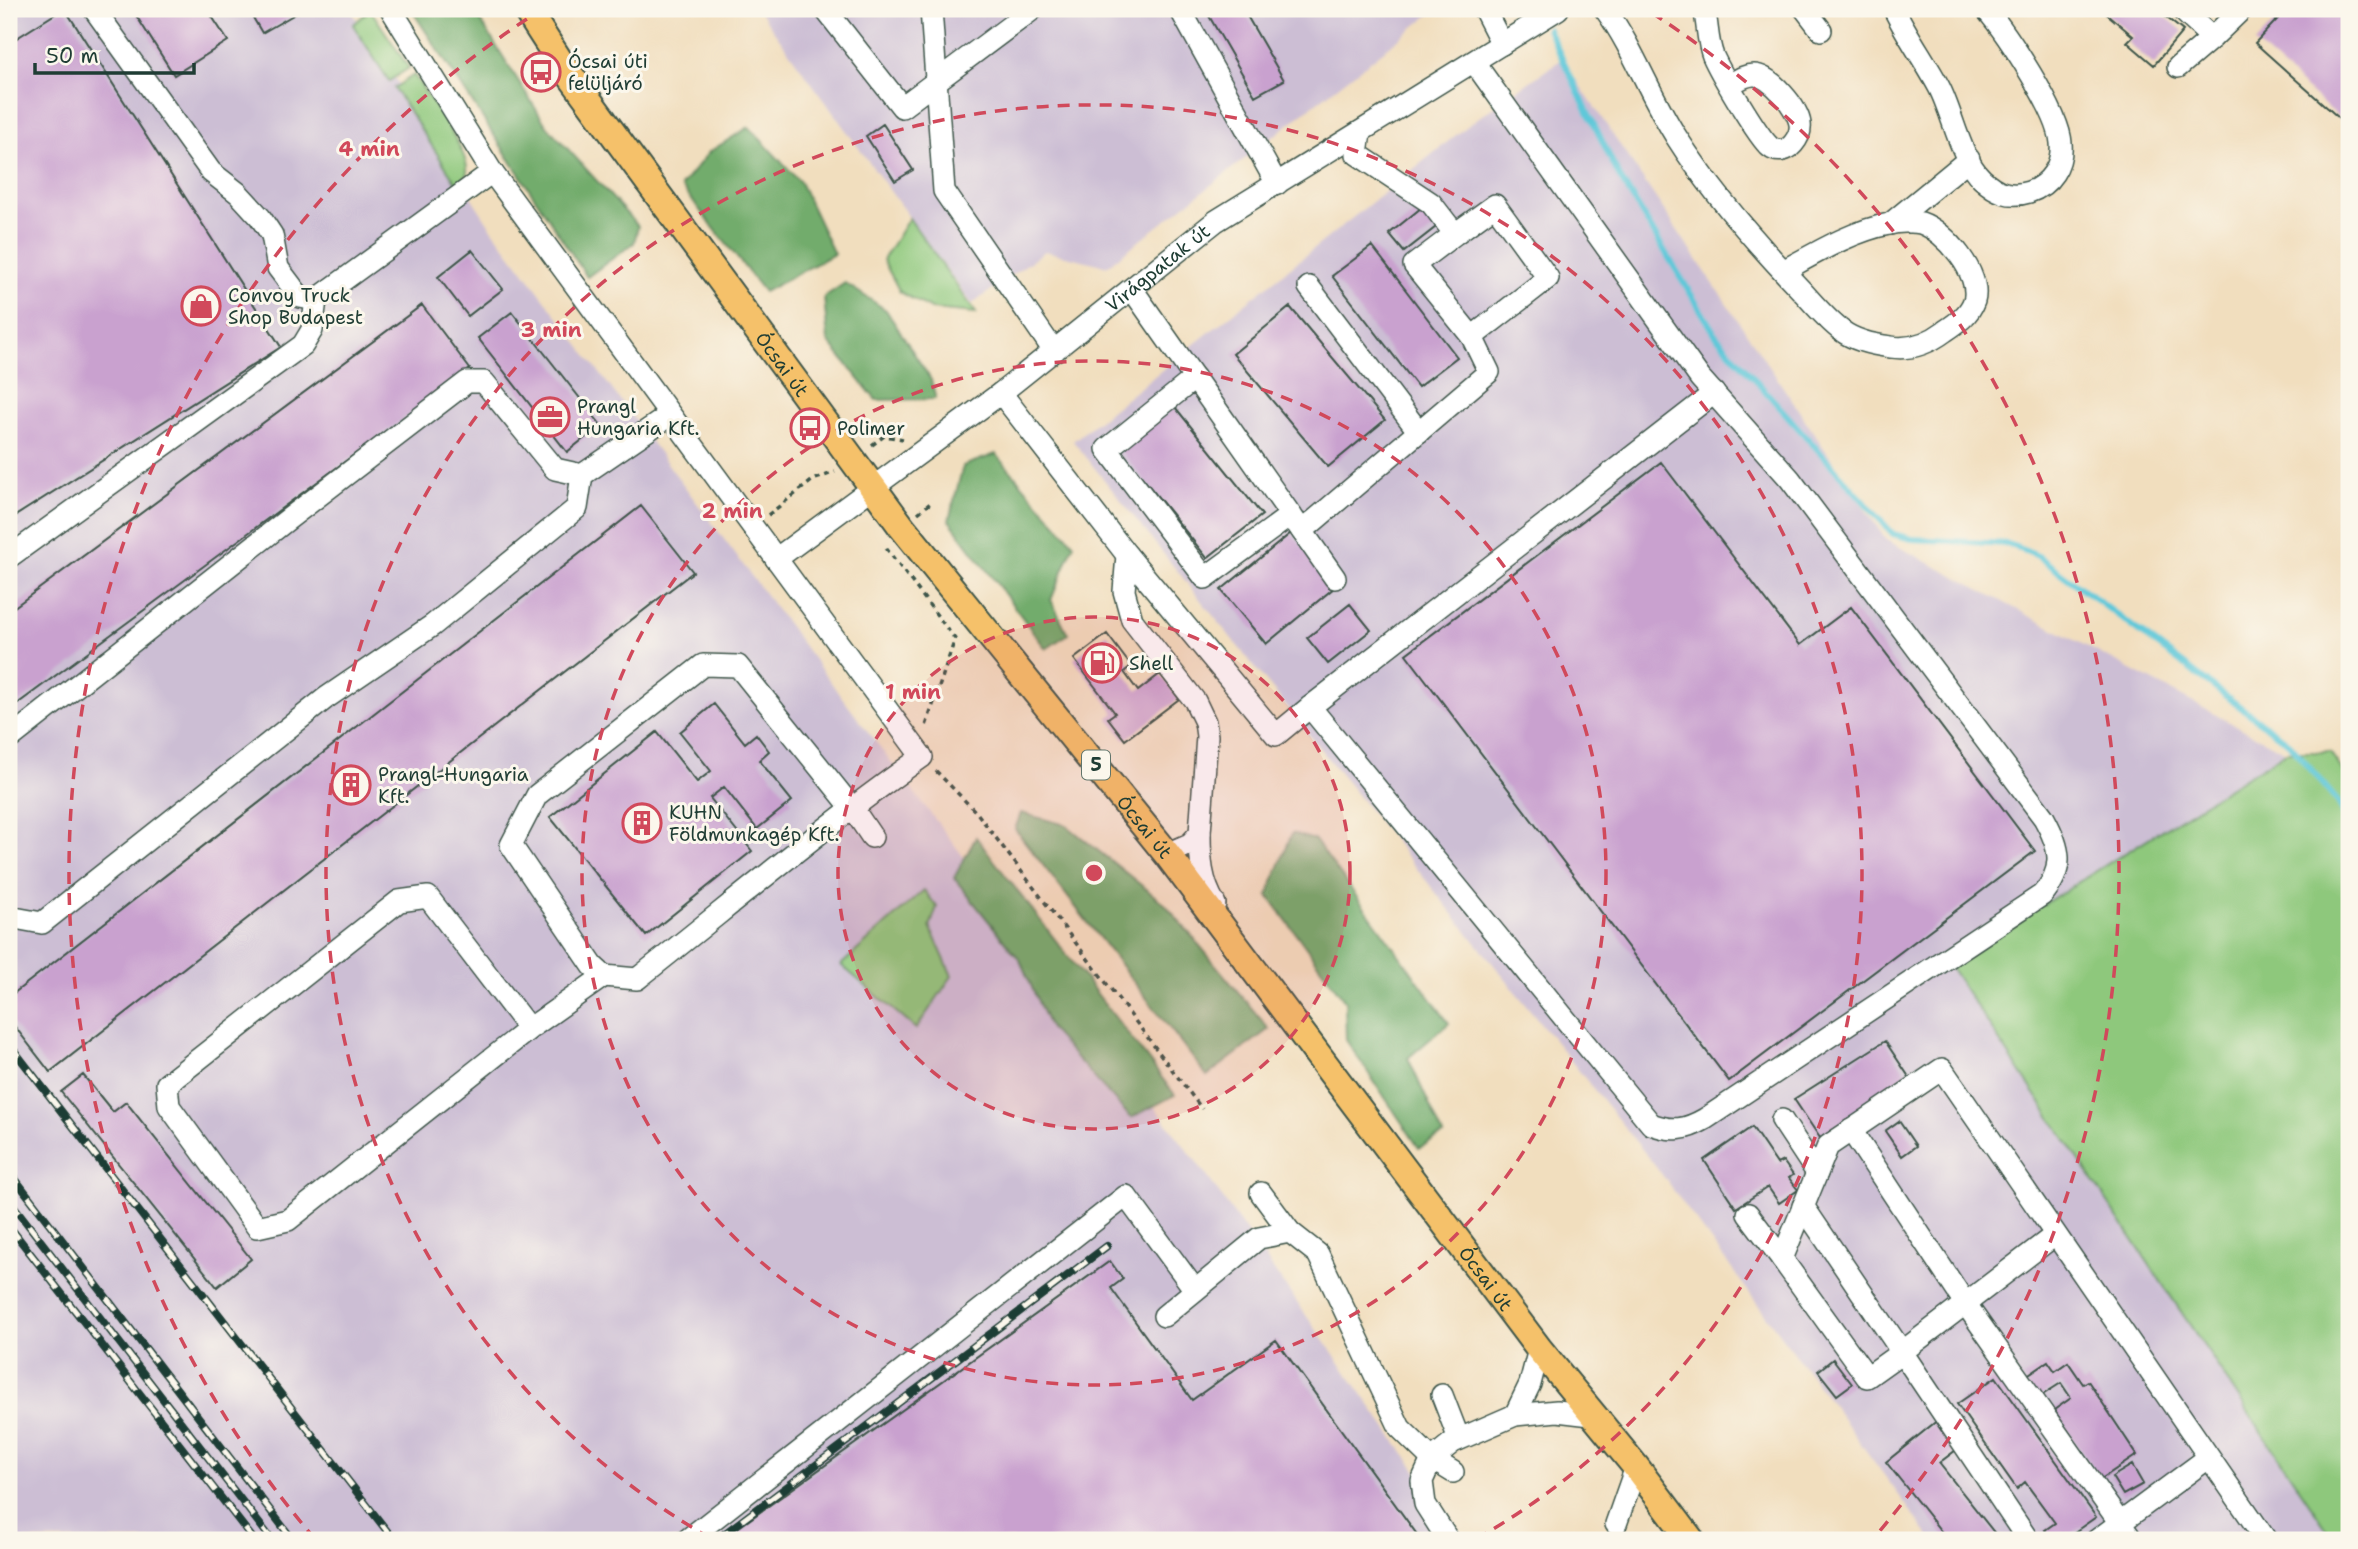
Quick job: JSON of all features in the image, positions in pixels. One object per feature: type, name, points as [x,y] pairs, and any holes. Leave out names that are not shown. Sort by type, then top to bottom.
[{"type":"main road","name":"Ócsai út","points":[[526,9],[559,60],[902,527],[1167,854],[1539,1349],[1636,1467],[1691,1540]]},
{"type":"street","points":[[94,9],[211,172],[238,193],[260,217],[272,235],[278,268],[300,297],[316,300]]},
{"type":"street","points":[[391,9],[492,172],[922,757],[853,809],[638,979],[604,976],[593,966],[511,845],[537,794],[703,665],[738,666],[853,809],[872,836]]},
{"type":"street","points":[[825,9],[902,107],[1033,9]]},
{"type":"street","points":[[931,9],[944,191],[1054,351]]},
{"type":"street","points":[[1180,9],[1277,184]]},
{"type":"street","points":[[1484,9],[1502,44]]},
{"type":"street","name":"Virágpatak út","points":[[776,559],[1001,393],[1216,222],[1558,9]]},
{"type":"street","points":[[1605,9],[1643,72],[1659,109],[1678,140],[1745,230],[1783,271],[1842,331],[1873,345],[1905,349],[1934,340],[1965,317],[1975,299],[1973,279],[1963,258],[1944,236],[1920,223],[1890,224],[1855,235],[1783,271]]},
{"type":"street","points":[[1704,9],[1714,58],[1730,86]]},
{"type":"street","points":[[1805,9],[1821,30]]},
{"type":"street","points":[[1894,9],[1940,89],[1969,159],[1979,176],[1996,191],[2011,196],[2043,186],[2054,175],[2061,160],[2062,141],[2047,105],[2017,52],[1986,9]]},
{"type":"street","points":[[2181,9],[2212,38]]},
{"type":"street","points":[[2178,67],[2242,9]]},
{"type":"street","points":[[1310,707],[1651,1124],[1664,1129],[1691,1127],[1705,1119],[2042,895],[2052,884],[2059,857],[2054,838],[2044,818],[1790,479],[1700,379],[1474,62]]},
{"type":"street","points":[[1360,132],[1357,154],[1431,203],[1455,234]]},
{"type":"street","points":[[1890,224],[1969,159]]},
{"type":"street","points":[[11,551],[303,345],[312,330],[316,300],[492,172]]},
{"type":"street","points":[[1195,378],[1108,449],[1205,578],[1297,523],[1419,432],[1489,372],[1472,337],[1414,265],[1495,205],[1548,278],[1472,337]]},
{"type":"street","points":[[1309,287],[1419,432]]},
{"type":"street","points":[[1132,289],[1335,578]]},
{"type":"street","points":[[9,739],[276,528],[467,382],[484,382],[555,469],[582,475],[670,415]]},
{"type":"street","points":[[1001,393],[1127,555],[1276,736],[1714,393]]},
{"type":"street","points":[[9,917],[41,923],[326,698],[433,625],[577,508],[582,475]]},
{"type":"street","points":[[1127,555],[1124,591],[1132,620],[1195,701],[1205,722],[1207,752],[1200,833],[1200,863],[1204,885],[1258,975]]},
{"type":"street","points":[[1167,854],[1190,844],[1200,833]]},
{"type":"street","points":[[529,1029],[428,897],[399,901],[167,1084],[169,1106],[257,1227],[288,1220],[529,1029],[604,976]]},
{"type":"street","points":[[1782,1259],[1828,1146],[1942,1069],[2266,1540]]},
{"type":"street","points":[[1782,1120],[1817,1173]]},
{"type":"street","points":[[1851,1130],[1965,1303],[2125,1532]]},
{"type":"street","points":[[1261,1193],[1290,1232],[1318,1254],[1399,1428],[1432,1459],[1453,1472]]},
{"type":"street","points":[[687,1540],[1126,1196],[1195,1290]]},
{"type":"street","points":[[1802,1206],[2028,1540]]},
{"type":"street","points":[[1748,1214],[1867,1377],[2055,1235]]},
{"type":"street","points":[[1164,1316],[1259,1238],[1290,1232]]},
{"type":"street","points":[[1515,1415],[1530,1384],[1539,1349]]},
{"type":"street","points":[[1442,1395],[1459,1439]]},
{"type":"street","points":[[1444,1538],[1425,1504],[1422,1481],[1432,1459],[1459,1439],[1515,1415],[1557,1411],[1591,1415]]},
{"type":"street","points":[[2097,1540],[2125,1532],[2208,1458]]},
{"type":"street","points":[[1616,1524],[1636,1467]]},
{"type":"path","points":[[925,729],[956,639],[882,543],[933,500]]},
{"type":"path","points":[[922,757],[977,813],[1202,1109]]},
{"type":"shaded area","points":[[9,9],[350,9],[490,226],[856,716],[1199,1165],[1466,1540],[9,1540]]},
{"type":"shaded area","points":[[758,9],[1437,9],[1107,266],[1045,251],[972,304]]},
{"type":"shaded area","points":[[1562,59],[1886,540],[2286,752],[1949,964],[2334,1540],[1932,1540],[1657,1168],[1073,441],[1475,120]]},
{"type":"green space","points":[[370,9],[409,68],[389,81],[353,25]]},
{"type":"green space","points":[[411,9],[473,9],[546,125],[638,226],[634,243],[587,277]]},
{"type":"green space","points":[[414,75],[462,151],[467,172],[457,184],[394,88]]},
{"type":"green space","points":[[749,127],[800,182],[834,254],[764,292],[681,186],[709,152]]},
{"type":"green space","points":[[909,218],[976,313],[931,309],[900,292],[883,260]]},
{"type":"green space","points":[[845,283],[886,310],[931,380],[936,399],[876,400],[828,341],[824,297]]},
{"type":"green space","points":[[996,454],[1074,544],[1051,600],[1068,634],[1046,649],[949,520],[963,466]]},
{"type":"green space","points":[[2286,752],[2330,752],[2349,780],[2349,1540],[2334,1540],[1948,964]]},
{"type":"green space","points":[[1021,813],[1066,825],[1166,905],[1269,1029],[1207,1076],[1015,829]]},
{"type":"green space","points":[[1292,833],[1315,840],[1449,1023],[1408,1058],[1443,1135],[1419,1148],[1346,1040],[1345,1001],[1268,895]]},
{"type":"green space","points":[[976,837],[1175,1095],[1131,1118],[1050,1029],[1020,960],[954,878]]},
{"type":"green space","points":[[924,890],[937,907],[930,927],[952,976],[916,1029],[841,965]]},
{"type":"building","points":[[63,9],[281,347],[12,518],[9,513],[9,43]]},
{"type":"building","points":[[132,9],[207,9],[228,41],[174,75]]},
{"type":"building","points":[[248,9],[292,9],[295,14],[262,33]]},
{"type":"building","points":[[1205,9],[1243,9],[1284,80],[1255,96]]},
{"type":"building","points":[[2101,9],[2156,9],[2183,31],[2154,65],[2127,42],[2133,36]]},
{"type":"building","points":[[2287,9],[2349,9],[2349,127],[2255,43]]},
{"type":"building","points":[[883,124],[913,170],[895,181],[866,136]]},
{"type":"building","points":[[1421,208],[1436,227],[1404,252],[1389,234]]},
{"type":"building","points":[[1372,246],[1457,357],[1418,387],[1332,276]]},
{"type":"building","points":[[472,250],[503,289],[468,316],[438,277]]},
{"type":"building","points":[[422,305],[470,369],[9,710],[9,611]]},
{"type":"building","points":[[1290,307],[1385,420],[1328,467],[1233,354]]},
{"type":"building","points":[[512,312],[601,425],[567,452],[478,338]]},
{"type":"building","points":[[1175,407],[1262,515],[1207,558],[1121,451]]},
{"type":"building","points":[[1661,462],[1800,645],[1851,607],[2035,851],[1729,1081],[1406,654]]},
{"type":"building","name":"Prangl-Hungaria Kft.","points":[[641,506],[693,572],[50,1072],[9,1019],[9,997]]},
{"type":"building","points":[[1291,533],[1335,587],[1266,644],[1221,590]]},
{"type":"building","points":[[1350,604],[1371,630],[1328,664],[1307,638]]},
{"type":"building","points":[[1107,634],[1131,666],[1124,672],[1138,691],[1160,674],[1179,699],[1125,740],[1108,718],[1115,713],[1074,659]]},
{"type":"building","name":"KUHN Földmunkagép Kft.","points":[[714,704],[745,743],[756,734],[769,751],[759,760],[792,801],[757,829],[724,787],[710,798],[752,851],[646,936],[550,817],[657,732],[697,782],[711,771],[680,732]]},
{"type":"building","points":[[1885,1041],[1911,1080],[1820,1138],[1794,1099]]},
{"type":"building","points":[[83,1075],[113,1112],[126,1102],[251,1259],[217,1287],[61,1092]]},
{"type":"building","points":[[1899,1121],[1916,1146],[1902,1156],[1885,1131]]},
{"type":"building","points":[[1752,1127],[1777,1164],[1783,1161],[1793,1175],[1789,1178],[1798,1190],[1779,1203],[1768,1187],[1736,1208],[1704,1160]]},
{"type":"building","points":[[1110,1261],[1123,1279],[1111,1288],[1192,1400],[1276,1340],[1421,1540],[721,1540]]},
{"type":"building","points":[[1833,1359],[1852,1384],[1837,1395],[1818,1371]]},
{"type":"building","points":[[2048,1361],[2055,1371],[2068,1362],[2083,1384],[2088,1381],[2137,1455],[2101,1479],[2054,1410],[2071,1398],[2061,1383],[2036,1399],[2023,1378]]},
{"type":"building","points":[[1996,1377],[2096,1517],[2063,1540],[2052,1540],[2045,1530],[2055,1523],[2025,1482],[2017,1489],[1957,1404]]},
{"type":"building","points":[[1938,1420],[1960,1447],[1939,1463],[2000,1540],[1948,1540],[1886,1462]]},
{"type":"building","points":[[2132,1465],[2143,1484],[2123,1495],[2112,1477]]},
{"type":"waterway","points":[[1548,29],[1619,176],[1717,337],[1893,534],[1912,539],[2008,544],[2038,556],[2290,744],[2338,802],[2349,825]]},
{"type":"railway","points":[[9,1044],[394,1540]]},
{"type":"railway","points":[[9,1171],[293,1540]]},
{"type":"railway","points":[[9,1200],[272,1540]]},
{"type":"railway","points":[[9,1226],[254,1540]]},
{"type":"railway","points":[[716,1540],[1107,1246]]},
{"type":"place","name":"Ócsai úti felüljáró","points":[[541,72]]},
{"type":"place","name":"Convoy Truck Shop Budapest","points":[[201,306]]},
{"type":"place","name":"Prangl Hungaria Kft.","points":[[550,417]]},
{"type":"place","name":"Polimer","points":[[810,428]]},
{"type":"place","name":"Shell","points":[[1102,663]]},
{"type":"place","name":"Prangl-Hungaria Kft.","points":[[351,785]]},
{"type":"place","name":"KUHN Földmunkagép Kft.","points":[[642,823]]}]
